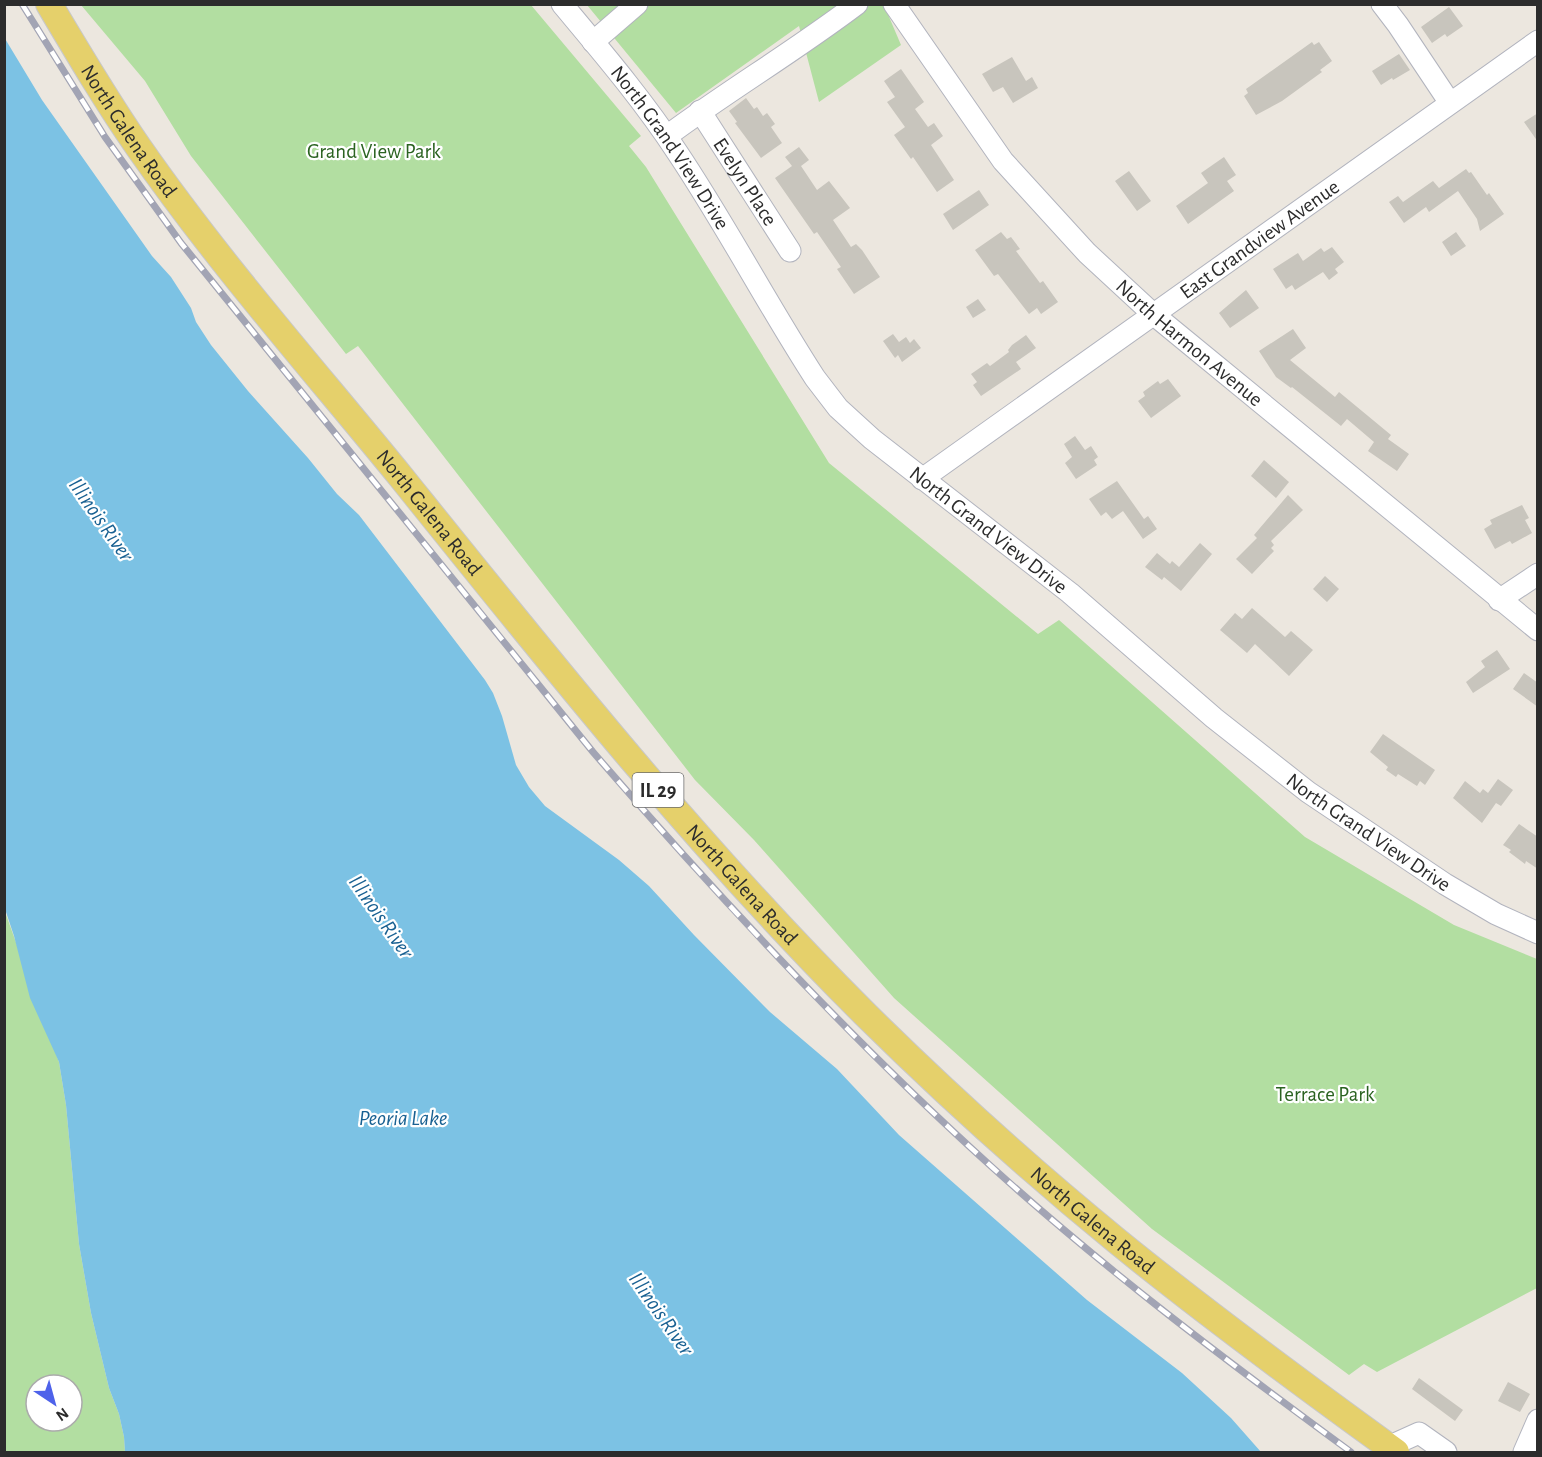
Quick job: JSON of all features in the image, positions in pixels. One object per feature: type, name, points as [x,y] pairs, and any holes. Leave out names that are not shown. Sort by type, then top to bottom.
[{"type":"main road","name":"North Galena Road","points":[[49,4],[135,141],[213,247],[585,704],[677,813],[771,917],[912,1059],[988,1130],[1080,1210],[1244,1341],[1392,1450]]},
{"type":"street","name":"North Grand View Drive","points":[[562,4],[667,136],[717,214],[794,345],[824,390],[857,426],[1078,600],[1214,718],[1308,792],[1445,884],[1496,914],[1538,933]]},
{"type":"street","points":[[593,42],[637,4]]},
{"type":"street","points":[[667,136],[857,4]]},
{"type":"street","name":"North Harmon Avenue","points":[[894,4],[1003,161],[1087,253],[1153,314],[1538,630]]},
{"type":"street","points":[[1382,4],[1450,103]]},
{"type":"street","name":"East Grandview Avenue","points":[[922,479],[1538,41]]},
{"type":"street","name":"Evelyn Place","points":[[700,111],[790,251]]},
{"type":"street","points":[[1499,600],[1538,574]]},
{"type":"street","points":[[1524,1452],[1538,1420]]},
{"type":"street","points":[[1392,1450],[1419,1433],[1446,1452]]},
{"type":"green space","points":[[81,5],[531,5],[641,136],[629,146],[646,167],[829,463],[1038,634],[1059,620],[1305,837],[1454,925],[1537,959],[1537,1288],[1377,1372],[1364,1364],[1349,1375],[1152,1229],[894,998],[754,840],[695,780],[358,346],[346,354],[191,156],[145,81]]},
{"type":"green space","points":[[587,5],[884,5],[901,45],[819,102],[799,26],[676,113]]},
{"type":"green space","points":[[4,909],[59,1062],[66,1105],[79,1244],[91,1313],[109,1388],[119,1414],[125,1452],[5,1452]]},
{"type":"water","name":"Peoria Lake","points":[[4,37],[42,100],[152,256],[171,277],[211,345],[337,494],[359,515],[485,680],[502,716],[516,765],[529,787],[545,806],[619,860],[649,886],[770,1012],[837,1069],[899,1135],[1087,1300],[1182,1373],[1231,1418],[1261,1452],[125,1452],[119,1414],[109,1388],[91,1313],[79,1244],[66,1105],[59,1062],[30,998],[5,909]]},
{"type":"building","points":[[1449,7],[1463,26],[1447,37],[1445,34],[1432,43],[1421,27]]},
{"type":"building","points":[[1312,42],[1314,45],[1319,42],[1332,61],[1320,70],[1322,72],[1282,101],[1256,115],[1244,96],[1248,93],[1246,89]]},
{"type":"building","points":[[1399,54],[1410,70],[1381,85],[1372,71]]},
{"type":"building","points":[[1012,57],[1026,81],[1032,77],[1038,88],[1013,103],[1003,87],[993,92],[982,74]]},
{"type":"building","points":[[901,69],[924,102],[915,109],[928,127],[934,123],[943,136],[931,145],[954,180],[937,192],[913,157],[911,159],[894,135],[905,127],[887,102],[895,97],[884,81]]},
{"type":"building","points":[[746,98],[754,109],[757,107],[763,116],[767,113],[775,124],[771,127],[782,143],[761,158],[729,111]]},
{"type":"building","points":[[1538,113],[1538,142],[1524,122]]},
{"type":"building","points":[[799,147],[809,160],[801,166],[817,190],[829,181],[850,208],[833,220],[851,247],[856,244],[862,250],[880,277],[854,294],[837,269],[841,267],[817,232],[814,234],[775,178],[792,166],[785,157]]},
{"type":"building","points":[[1224,157],[1236,175],[1227,181],[1234,191],[1188,224],[1176,206],[1208,183],[1201,173]]},
{"type":"building","points":[[1466,169],[1469,173],[1471,172],[1487,195],[1489,193],[1504,214],[1480,231],[1477,219],[1458,191],[1429,212],[1426,207],[1404,223],[1389,202],[1398,196],[1403,202],[1433,181],[1439,188]]},
{"type":"building","points":[[1129,171],[1151,201],[1137,211],[1115,181]]},
{"type":"building","points":[[979,190],[989,205],[953,230],[943,214]]},
{"type":"building","points":[[1001,232],[1007,239],[1011,237],[1020,249],[1016,251],[1040,283],[1043,281],[1058,302],[1041,314],[1037,308],[1029,314],[998,274],[994,276],[975,250]]},
{"type":"building","points":[[1456,232],[1466,246],[1451,256],[1442,242]]},
{"type":"building","points":[[1332,247],[1344,262],[1335,269],[1338,273],[1329,280],[1323,272],[1295,290],[1292,285],[1286,289],[1273,269],[1298,253],[1303,261],[1321,248],[1324,252]]},
{"type":"building","points":[[1246,290],[1259,308],[1230,328],[1219,313]]},
{"type":"building","points":[[978,299],[986,310],[973,318],[966,307]]},
{"type":"building","points":[[1293,329],[1306,348],[1290,360],[1335,397],[1339,392],[1391,435],[1388,439],[1409,454],[1397,471],[1368,451],[1374,442],[1347,419],[1341,426],[1276,377],[1259,351]]},
{"type":"building","points":[[893,334],[899,342],[906,337],[910,343],[914,339],[921,348],[902,362],[898,355],[895,358],[883,341]]},
{"type":"building","points":[[1026,335],[1036,348],[1016,362],[1021,369],[981,396],[973,385],[977,382],[971,374],[987,363],[990,366]]},
{"type":"building","points":[[1168,379],[1181,396],[1151,418],[1138,401],[1145,396],[1143,392],[1158,381],[1160,384]]},
{"type":"building","points":[[1075,436],[1085,450],[1091,446],[1098,457],[1094,460],[1097,465],[1076,479],[1065,463],[1072,457],[1064,444]]},
{"type":"building","points":[[1264,460],[1289,482],[1276,498],[1251,476]]},
{"type":"building","points":[[1117,481],[1144,519],[1148,516],[1157,529],[1143,539],[1123,511],[1112,519],[1106,512],[1101,516],[1089,499]]},
{"type":"building","points":[[1288,495],[1303,510],[1271,541],[1274,545],[1271,548],[1274,551],[1252,574],[1236,559],[1257,538],[1254,535]]},
{"type":"building","points":[[1522,505],[1529,518],[1525,520],[1532,533],[1512,544],[1510,541],[1495,549],[1484,529],[1492,524],[1490,520]]},
{"type":"building","points":[[1200,543],[1212,554],[1181,591],[1164,577],[1162,580],[1145,567],[1157,553],[1170,564],[1172,561],[1179,567]]},
{"type":"building","points":[[1325,576],[1339,589],[1327,602],[1313,589]]},
{"type":"building","points":[[1252,608],[1285,637],[1291,631],[1313,650],[1289,676],[1255,644],[1247,653],[1220,630],[1235,613],[1242,619]]},
{"type":"building","points":[[1497,650],[1510,669],[1473,693],[1466,682],[1485,667],[1481,661]]},
{"type":"building","points":[[1524,673],[1538,683],[1538,707],[1513,689]]},
{"type":"building","points":[[1383,734],[1435,770],[1425,785],[1420,781],[1417,786],[1398,774],[1396,777],[1386,770],[1388,767],[1370,752]]},
{"type":"building","points":[[1498,779],[1513,790],[1501,806],[1496,803],[1482,823],[1453,798],[1465,781],[1480,793],[1483,789],[1488,793]]},
{"type":"building","points":[[1519,824],[1538,837],[1538,869],[1526,861],[1525,864],[1503,845]]},
{"type":"building","points":[[1419,1378],[1463,1410],[1455,1421],[1412,1389]]},
{"type":"building","points":[[1508,1382],[1530,1394],[1520,1412],[1498,1401]]},
{"type":"railway","points":[[22,4],[105,137],[181,243],[593,752],[737,914],[888,1069],[1036,1206],[1169,1315],[1351,1452]]},
{"type":"park label","name":"Grand View Park","points":[[374,151]]},
{"type":"park label","name":"Terrace Park","points":[[1325,1094]]},
{"type":"water label","name":"Illinois River","points":[[102,519]]},
{"type":"water label","name":"Illinois River","points":[[382,916]]},
{"type":"water label","name":"Illinois River","points":[[662,1313]]}]
